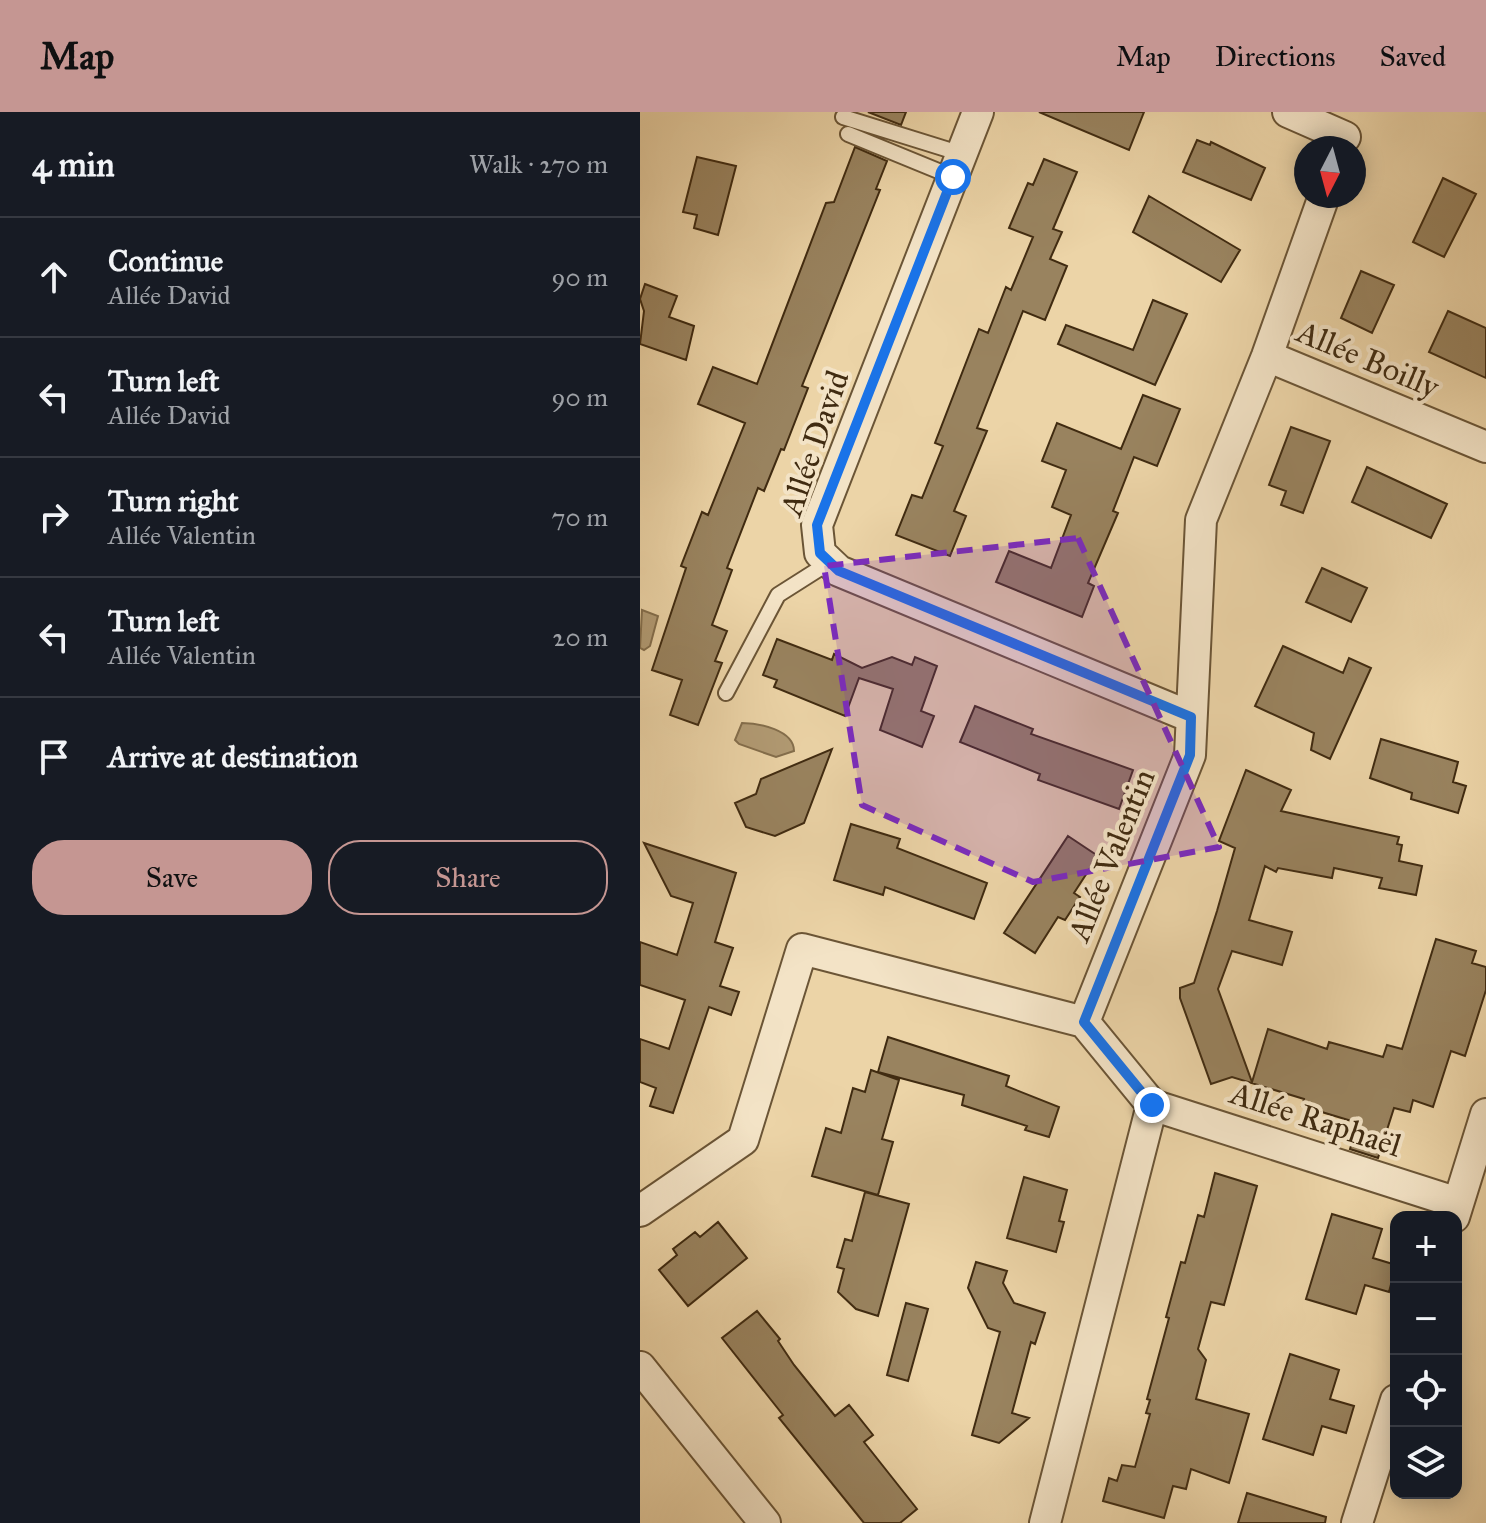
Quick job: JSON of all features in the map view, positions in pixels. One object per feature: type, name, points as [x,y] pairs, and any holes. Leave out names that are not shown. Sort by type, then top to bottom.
[{"type":"street","name":"Allée David","points":[[978,112],[817,525],[820,553],[839,571],[1191,717]]},
{"type":"street","points":[[1288,112],[1347,132]]},
{"type":"street","name":"Allée Valentin","points":[[1084,1022],[1190,755],[1201,520],[1267,356],[1320,208]]},
{"type":"street","name":"Allée Boilly","points":[[1267,356],[1486,447]]},
{"type":"street","points":[[640,1211],[743,1140],[802,949],[1084,1022],[1152,1105],[1045,1523]]},
{"type":"street","name":"Allée Raphaël","points":[[1152,1105],[1456,1210],[1486,1114]]},
{"type":"street","points":[[640,1367],[765,1523]]},
{"type":"street","points":[[1357,1523],[1390,1419]]},
{"type":"lane","points":[[843,117],[957,166]]},
{"type":"lane","points":[[848,134],[957,166]]},
{"type":"lane","points":[[726,693],[778,595],[830,562]]},
{"type":"highlighted area","points":[[1078,538],[1219,847],[1033,882],[862,805],[824,566]]},
{"type":"shaded area","points":[[642,610],[658,616],[650,646],[644,650],[640,648]]},
{"type":"shaded area","points":[[742,723],[766,726],[782,733],[794,751],[776,757],[739,744],[735,740]]},
{"type":"building","points":[[868,112],[906,112],[901,125]]},
{"type":"building","points":[[1039,112],[1144,112],[1129,150]]},
{"type":"building","points":[[1197,140],[1210,145],[1211,142],[1265,168],[1251,200],[1183,172]]},
{"type":"building","points":[[855,147],[887,161],[876,189],[880,190],[802,386],[808,388],[784,450],[781,449],[764,491],[758,488],[727,568],[732,570],[712,625],[727,631],[715,661],[722,663],[698,725],[670,715],[682,680],[652,670],[686,568],[681,566],[702,512],[708,515],[745,423],[698,404],[713,367],[757,384],[826,203],[834,202]]},
{"type":"building","points":[[697,157],[736,166],[718,235],[694,228],[697,215],[683,212]]},
{"type":"building","points":[[1044,159],[1077,172],[1053,229],[1062,232],[1050,259],[1067,266],[1045,320],[1023,311],[977,428],[987,431],[954,511],[966,516],[950,556],[896,535],[912,495],[922,498],[943,446],[935,443],[979,329],[988,333],[1006,287],[1011,290],[1033,237],[1009,228],[1028,183],[1033,185]]},
{"type":"building","points":[[1443,178],[1476,194],[1444,257],[1413,242]]},
{"type":"building","points":[[1149,196],[1240,250],[1221,282],[1133,232]]},
{"type":"building","points":[[1361,271],[1394,285],[1372,333],[1341,318]]},
{"type":"building","points":[[645,284],[677,296],[669,317],[694,326],[686,360],[640,344],[644,311],[640,299]]},
{"type":"building","points":[[1153,300],[1187,314],[1155,385],[1058,344],[1066,325],[1133,350]]},
{"type":"building","points":[[1448,311],[1486,328],[1486,378],[1429,352]]},
{"type":"building","points":[[1143,395],[1180,409],[1157,466],[1134,457],[1113,511],[1118,513],[1088,583],[1094,586],[1082,617],[996,582],[1009,551],[1051,568],[1071,515],[1052,507],[1066,470],[1042,461],[1057,423],[1121,449]]},
{"type":"building","points":[[1291,427],[1330,441],[1303,513],[1281,505],[1286,491],[1269,485]]},
{"type":"building","points":[[1367,467],[1447,504],[1431,538],[1352,502]]},
{"type":"building","points":[[1322,568],[1367,588],[1351,622],[1306,602]]},
{"type":"building","points":[[777,639],[832,660],[834,654],[862,668],[892,657],[912,665],[915,657],[937,666],[921,711],[934,716],[922,747],[880,730],[893,689],[859,678],[845,716],[774,687],[777,680],[763,675]]},
{"type":"building","points":[[1283,646],[1343,673],[1349,658],[1371,668],[1330,759],[1311,750],[1314,733],[1255,706]]},
{"type":"building","points":[[975,706],[1033,729],[1031,734],[1133,770],[1119,809],[1038,780],[1040,774],[960,742]]},
{"type":"building","points":[[1381,739],[1458,762],[1453,782],[1466,786],[1458,813],[1411,799],[1412,793],[1370,778]]},
{"type":"building","points":[[832,749],[804,823],[775,836],[746,827],[735,803],[756,794],[761,779]]},
{"type":"building","points":[[1246,770],[1291,790],[1281,811],[1399,837],[1397,844],[1402,845],[1399,861],[1422,866],[1416,895],[1379,888],[1382,878],[1334,868],[1332,878],[1278,868],[1276,872],[1265,866],[1249,920],[1292,932],[1282,965],[1232,951],[1218,989],[1252,1082],[1268,1029],[1327,1049],[1329,1042],[1383,1057],[1387,1045],[1402,1049],[1436,939],[1476,951],[1472,963],[1486,967],[1486,990],[1465,1056],[1451,1051],[1433,1107],[1413,1100],[1410,1112],[1394,1108],[1378,1158],[1350,1149],[1358,1123],[1302,1106],[1304,1099],[1232,1077],[1211,1084],[1180,998],[1180,988],[1194,983],[1217,911],[1235,848],[1219,841]]},
{"type":"building","points":[[851,824],[900,839],[897,848],[987,883],[974,919],[885,887],[883,895],[834,880]]},
{"type":"building","points":[[1068,836],[1098,856],[1074,893],[1080,897],[1065,920],[1058,917],[1035,953],[1004,933]]},
{"type":"building","points":[[644,843],[736,873],[715,942],[733,948],[720,986],[739,992],[731,1015],[709,1007],[673,1113],[650,1106],[656,1088],[640,1082],[640,1039],[669,1049],[685,1000],[640,985],[640,942],[677,955],[693,903],[671,896]]},
{"type":"building","points":[[888,1037],[1009,1076],[1006,1086],[1059,1107],[1049,1137],[1025,1130],[1027,1126],[962,1105],[964,1095],[878,1072]]},
{"type":"building","points":[[871,1070],[899,1080],[882,1139],[893,1142],[878,1195],[812,1176],[826,1128],[841,1133],[853,1088],[865,1092]]},
{"type":"building","points":[[1215,1173],[1257,1186],[1224,1305],[1211,1302],[1198,1349],[1206,1360],[1196,1399],[1249,1414],[1229,1483],[1191,1469],[1186,1489],[1173,1486],[1164,1518],[1103,1501],[1109,1478],[1117,1481],[1122,1465],[1135,1467],[1150,1414],[1146,1413],[1150,1400],[1147,1399],[1169,1318],[1166,1317],[1198,1215],[1204,1217]]},
{"type":"building","points":[[1024,1177],[1067,1190],[1059,1221],[1064,1222],[1056,1252],[1007,1238]]},
{"type":"building","points":[[865,1192],[909,1204],[878,1316],[856,1309],[838,1292],[844,1269],[837,1267],[845,1239],[852,1241]]},
{"type":"building","points":[[1332,1214],[1382,1229],[1373,1258],[1390,1263],[1389,1292],[1365,1285],[1356,1314],[1306,1299]]},
{"type":"building","points":[[718,1222],[747,1258],[688,1306],[659,1270],[677,1255],[673,1249],[695,1232],[700,1237]]},
{"type":"building","points":[[976,1262],[1007,1271],[1003,1283],[1014,1303],[1045,1313],[1035,1344],[1031,1342],[1012,1413],[1029,1418],[999,1443],[972,1435],[1000,1332],[988,1328],[968,1288]]},
{"type":"building","points":[[906,1303],[928,1309],[908,1381],[887,1375]]},
{"type":"building","points":[[757,1311],[780,1339],[778,1341],[794,1365],[835,1416],[849,1405],[873,1435],[864,1442],[917,1509],[900,1523],[864,1523],[779,1418],[783,1415],[722,1338]]},
{"type":"building","points":[[1290,1354],[1339,1370],[1330,1399],[1354,1406],[1346,1433],[1322,1426],[1313,1455],[1263,1439]]},
{"type":"building","points":[[1247,1493],[1326,1517],[1325,1523],[1238,1523]]},
{"type":"route","points":[[953,177],[817,525],[820,553],[839,571],[1191,717],[1190,755],[1084,1022],[1152,1105]]}]
